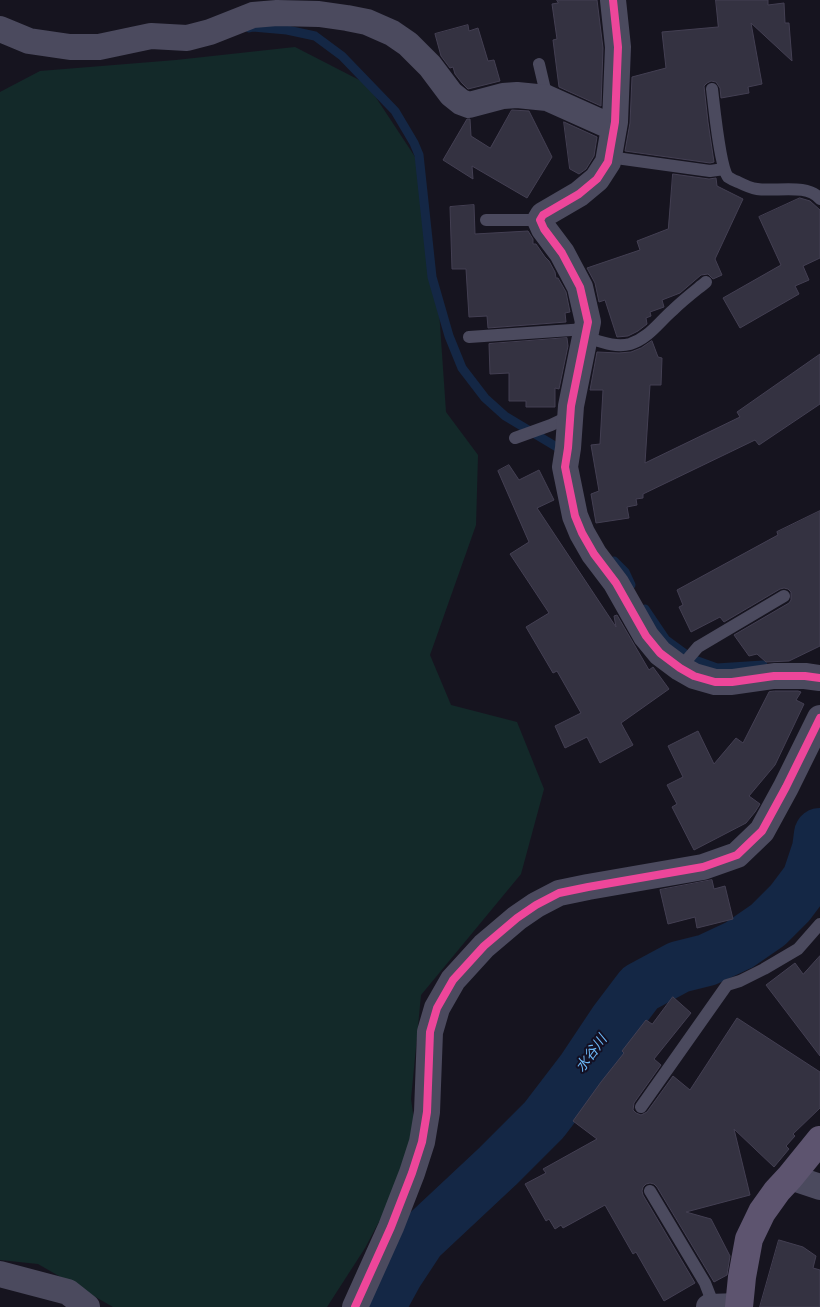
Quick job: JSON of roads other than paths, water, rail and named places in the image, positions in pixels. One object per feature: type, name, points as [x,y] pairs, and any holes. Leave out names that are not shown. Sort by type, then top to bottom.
[{"type":"main road","points":[[725,1306],[742,1277],[749,1239],[762,1212],[777,1190],[790,1178],[820,1140]]},
{"type":"street","points":[[613,0],[618,47],[614,128],[608,162],[597,179],[579,194],[543,215],[540,220],[544,229],[562,253],[580,287],[588,322],[571,406],[568,448],[564,467],[575,516],[594,554],[616,583],[646,636],[660,653],[680,668],[694,676],[715,682],[732,682],[774,676],[820,678]]},
{"type":"street","points":[[0,29],[29,41],[70,47],[99,47],[151,36],[187,38],[210,32],[253,15],[276,13],[319,14],[347,18],[367,22],[392,33],[408,44],[430,66],[451,94],[461,102],[469,105],[503,96],[517,95],[547,98],[614,128]]},
{"type":"street","points":[[355,1307],[391,1226],[422,1142],[427,1112],[430,1032],[437,1008],[453,980],[484,946],[517,918],[559,893],[703,867],[737,855],[762,831],[820,718]]},
{"type":"street","points":[[790,1178],[820,1186]]},
{"type":"street","points":[[0,1274],[68,1292],[87,1307]]},
{"type":"lane","points":[[539,64],[547,98]]},
{"type":"lane","points":[[712,89],[724,169],[729,178],[757,189],[811,191],[820,199]]},
{"type":"lane","points":[[609,157],[710,171],[724,169]]},
{"type":"lane","points":[[486,220],[540,220]]},
{"type":"lane","points":[[469,337],[585,333],[608,344],[631,344],[649,334],[672,310],[706,282]]},
{"type":"lane","points":[[515,438],[570,416]]},
{"type":"lane","points":[[680,668],[698,647],[784,596]]},
{"type":"lane","points":[[640,1107],[727,985],[764,969],[798,949],[820,924]]},
{"type":"lane","points":[[650,1191],[704,1283],[725,1306]]},
{"type":"waterway","points":[[249,28],[287,30],[315,36],[342,56],[395,111],[419,155],[432,277],[449,336],[462,368],[485,398],[505,416],[565,452]]},
{"type":"waterway","points":[[614,561],[625,572],[631,585]]},
{"type":"waterway","points":[[645,609],[666,640],[692,659],[717,668],[763,665]]},
{"type":"waterway","name":"水谷川","points":[[379,1307],[397,1274],[420,1239],[544,1120],[583,1069],[640,988],[679,967],[707,960],[739,945],[768,925],[790,903],[808,879],[818,849],[820,834]]}]
